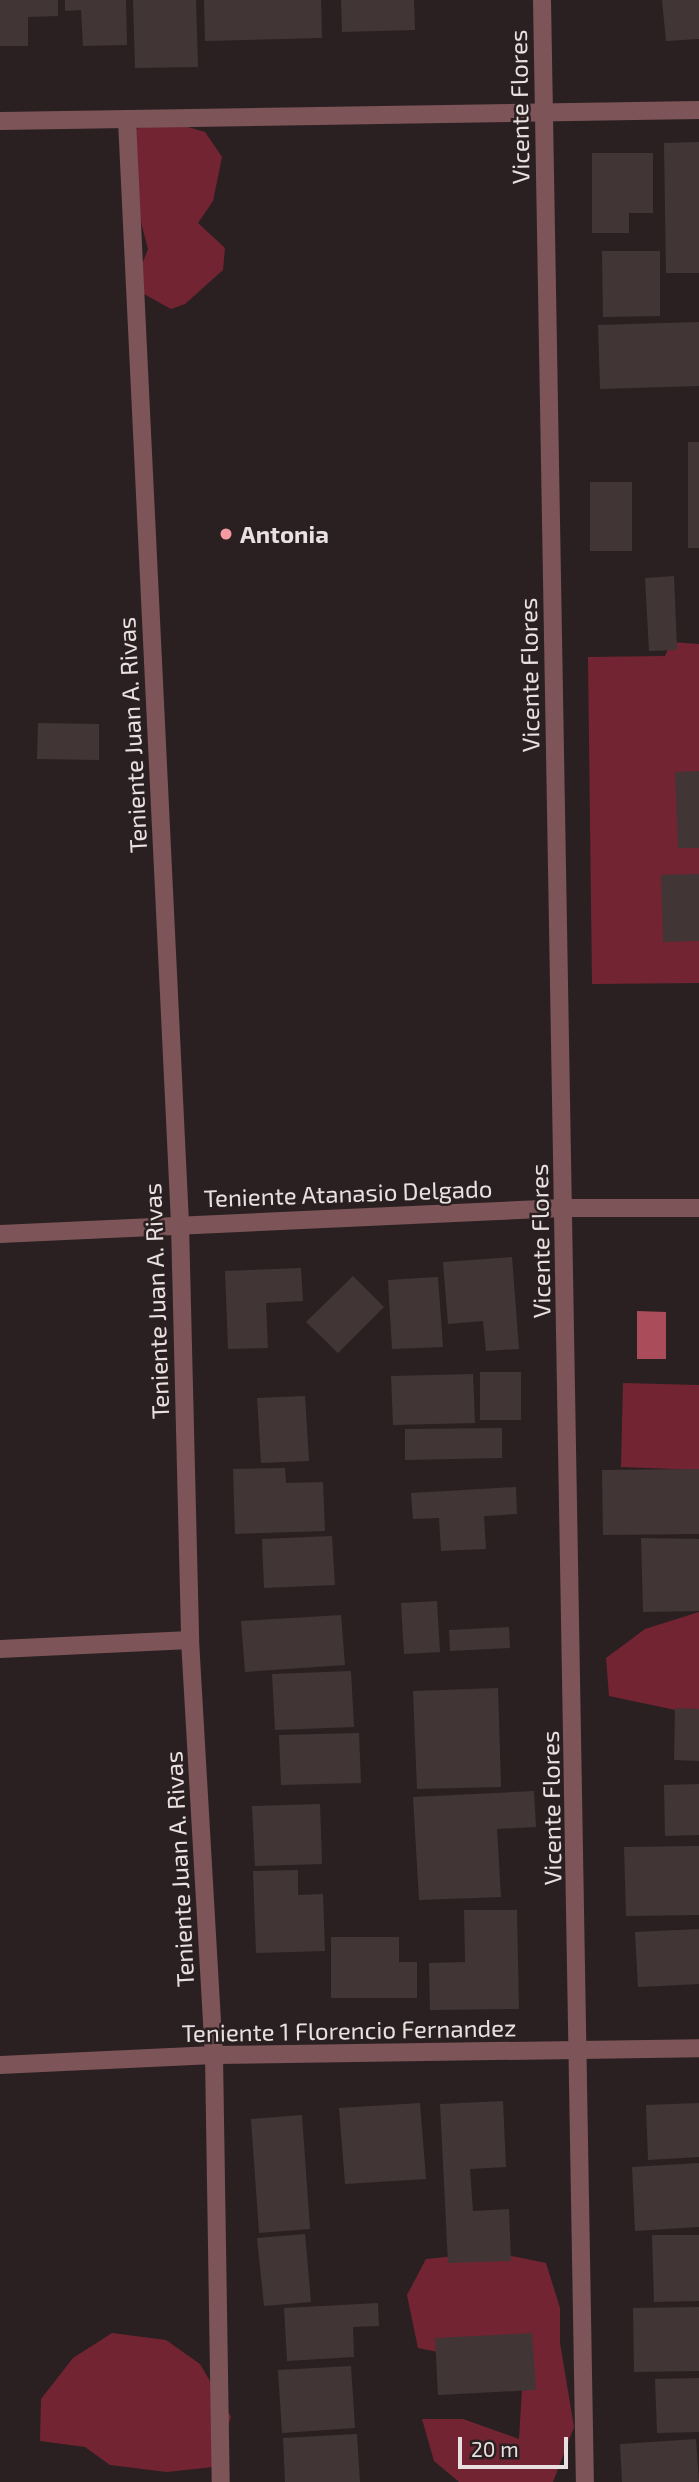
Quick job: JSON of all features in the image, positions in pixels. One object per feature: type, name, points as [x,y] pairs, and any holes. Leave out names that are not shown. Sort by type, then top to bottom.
[{"type":"street","name":"Vicente Flores","points":[[542,0],[580,2050],[585,2482]]},
{"type":"street","points":[[0,121],[699,110]]},
{"type":"street","name":"Teniente Juan A. Rivas","points":[[127,120],[180,1224],[190,1640],[214,2055],[221,2482]]},
{"type":"street","name":"Teniente Atanasio Delgado","points":[[0,1234],[564,1208],[699,1208]]},
{"type":"street","points":[[0,1649],[190,1640]]},
{"type":"street","name":"Teniente 1 Florencio Fernandez","points":[[0,2065],[214,2055],[699,2048]]},
{"type":"street","points":[[210,2482],[221,2482]]},
{"type":"shaded area","points":[[174,123],[205,132],[222,157],[213,201],[198,223],[225,248],[223,270],[185,304],[171,309],[133,288],[148,249],[129,175],[133,129]]},
{"type":"shaded area","points":[[671,642],[699,644],[699,983],[592,984],[588,657],[665,656]]},
{"type":"shaded area","points":[[637,1311],[666,1312],[666,1359],[637,1359]]},
{"type":"shaded area","points":[[623,1383],[699,1385],[699,1470],[621,1467]]},
{"type":"shaded area","points":[[699,1612],[699,1715],[609,1696],[606,1658],[645,1629]]},
{"type":"shaded area","points":[[476,2254],[507,2255],[546,2263],[560,2308],[560,2343],[574,2427],[553,2482],[459,2482],[434,2461],[422,2419],[463,2419],[519,2439],[525,2339],[458,2356],[418,2348],[407,2295],[426,2259]]},
{"type":"shaded area","points":[[112,2333],[166,2340],[200,2364],[231,2417],[213,2467],[167,2472],[110,2465],[85,2447],[40,2441],[41,2399],[73,2358]]},
{"type":"building","points":[[0,0],[58,0],[58,16],[28,17],[28,46],[0,46]]},
{"type":"building","points":[[65,0],[126,0],[127,45],[83,46],[81,10],[65,11]]},
{"type":"building","points":[[133,0],[196,0],[198,67],[135,68]]},
{"type":"building","points":[[204,0],[321,0],[322,38],[205,41]]},
{"type":"building","points":[[341,0],[414,0],[415,30],[342,32]]},
{"type":"building","points":[[662,0],[699,0],[699,39],[666,41]]},
{"type":"building","points":[[699,142],[699,273],[666,273],[664,143]]},
{"type":"building","points":[[592,153],[653,153],[653,213],[629,213],[629,233],[592,233]]},
{"type":"building","points":[[602,251],[660,251],[660,316],[603,317]]},
{"type":"building","points":[[699,322],[699,386],[600,389],[598,325]]},
{"type":"building","points":[[688,442],[699,442],[699,548],[688,548]]},
{"type":"building","points":[[590,482],[632,482],[632,551],[590,551]]},
{"type":"building","points":[[674,576],[677,650],[649,651],[645,578]]},
{"type":"building","points":[[38,723],[99,724],[99,760],[37,759]]},
{"type":"building","points":[[699,771],[699,848],[678,848],[675,772]]},
{"type":"building","points":[[699,874],[699,941],[663,942],[661,875]]},
{"type":"building","points":[[512,1257],[519,1349],[486,1351],[483,1321],[448,1324],[443,1262]]},
{"type":"building","points":[[301,1268],[303,1301],[266,1303],[268,1348],[228,1349],[225,1271]]},
{"type":"building","points":[[353,1276],[384,1307],[338,1353],[306,1322]]},
{"type":"building","points":[[438,1277],[443,1347],[392,1349],[388,1280]]},
{"type":"building","points":[[480,1372],[521,1372],[521,1420],[480,1420]]},
{"type":"building","points":[[473,1374],[475,1423],[393,1425],[391,1376]]},
{"type":"building","points":[[305,1396],[309,1461],[261,1463],[257,1398]]},
{"type":"building","points":[[502,1428],[502,1458],[405,1460],[405,1429]]},
{"type":"building","points":[[285,1468],[286,1483],[323,1482],[325,1531],[235,1534],[233,1469]]},
{"type":"building","points":[[699,1469],[699,1534],[603,1535],[602,1470]]},
{"type":"building","points":[[516,1487],[517,1514],[484,1516],[486,1549],[441,1551],[439,1518],[413,1519],[411,1493]]},
{"type":"building","points":[[332,1536],[335,1585],[264,1588],[262,1539]]},
{"type":"building","points":[[641,1538],[699,1539],[699,1611],[643,1612]]},
{"type":"building","points":[[437,1601],[440,1652],[404,1654],[401,1603]]},
{"type":"building","points":[[341,1615],[345,1665],[245,1672],[241,1621]]},
{"type":"building","points":[[509,1627],[510,1648],[450,1651],[449,1630]]},
{"type":"building","points":[[351,1671],[354,1727],[275,1730],[272,1674]]},
{"type":"building","points":[[498,1688],[501,1787],[417,1789],[413,1691]]},
{"type":"building","points":[[675,1708],[699,1709],[699,1761],[674,1760]]},
{"type":"building","points":[[359,1733],[361,1783],[281,1785],[279,1735]]},
{"type":"building","points":[[699,1784],[699,1835],[665,1836],[664,1785]]},
{"type":"building","points":[[534,1791],[536,1827],[497,1829],[501,1897],[419,1900],[413,1797]]},
{"type":"building","points":[[320,1804],[322,1864],[255,1866],[252,1806]]},
{"type":"building","points":[[699,1846],[699,1915],[626,1916],[624,1847]]},
{"type":"building","points":[[298,1870],[298,1895],[323,1894],[325,1951],[256,1953],[253,1871]]},
{"type":"building","points":[[464,1910],[517,1910],[519,2009],[430,2010],[429,1963],[465,1962]]},
{"type":"building","points":[[699,1929],[699,1984],[638,1987],[635,1932]]},
{"type":"building","points":[[331,1937],[399,1937],[399,1962],[417,1962],[417,1998],[331,1998]]},
{"type":"building","points":[[503,2101],[506,2167],[470,2169],[473,2211],[509,2209],[511,2261],[448,2263],[440,2104]]},
{"type":"building","points":[[420,2103],[426,2179],[345,2184],[339,2108]]},
{"type":"building","points":[[699,2103],[699,2157],[648,2160],[646,2105]]},
{"type":"building","points":[[302,2115],[310,2229],[259,2233],[251,2119]]},
{"type":"building","points":[[699,2163],[699,2227],[635,2231],[632,2167]]},
{"type":"building","points":[[305,2234],[311,2302],[264,2306],[257,2238]]},
{"type":"building","points":[[652,2235],[699,2235],[699,2301],[654,2302]]},
{"type":"building","points":[[378,2303],[379,2326],[353,2327],[354,2357],[287,2361],[284,2308]]},
{"type":"building","points":[[699,2307],[699,2371],[634,2372],[633,2308]]},
{"type":"building","points":[[532,2333],[536,2390],[438,2395],[435,2338]]},
{"type":"building","points":[[351,2366],[355,2428],[282,2433],[278,2370]]},
{"type":"building","points":[[699,2378],[699,2432],[657,2433],[655,2379]]},
{"type":"building","points":[[357,2434],[360,2482],[285,2482],[283,2438]]},
{"type":"building","points":[[696,2439],[699,2482],[622,2482],[620,2444]]},
{"type":"place","name":"Antonia","points":[[226,534]]}]
